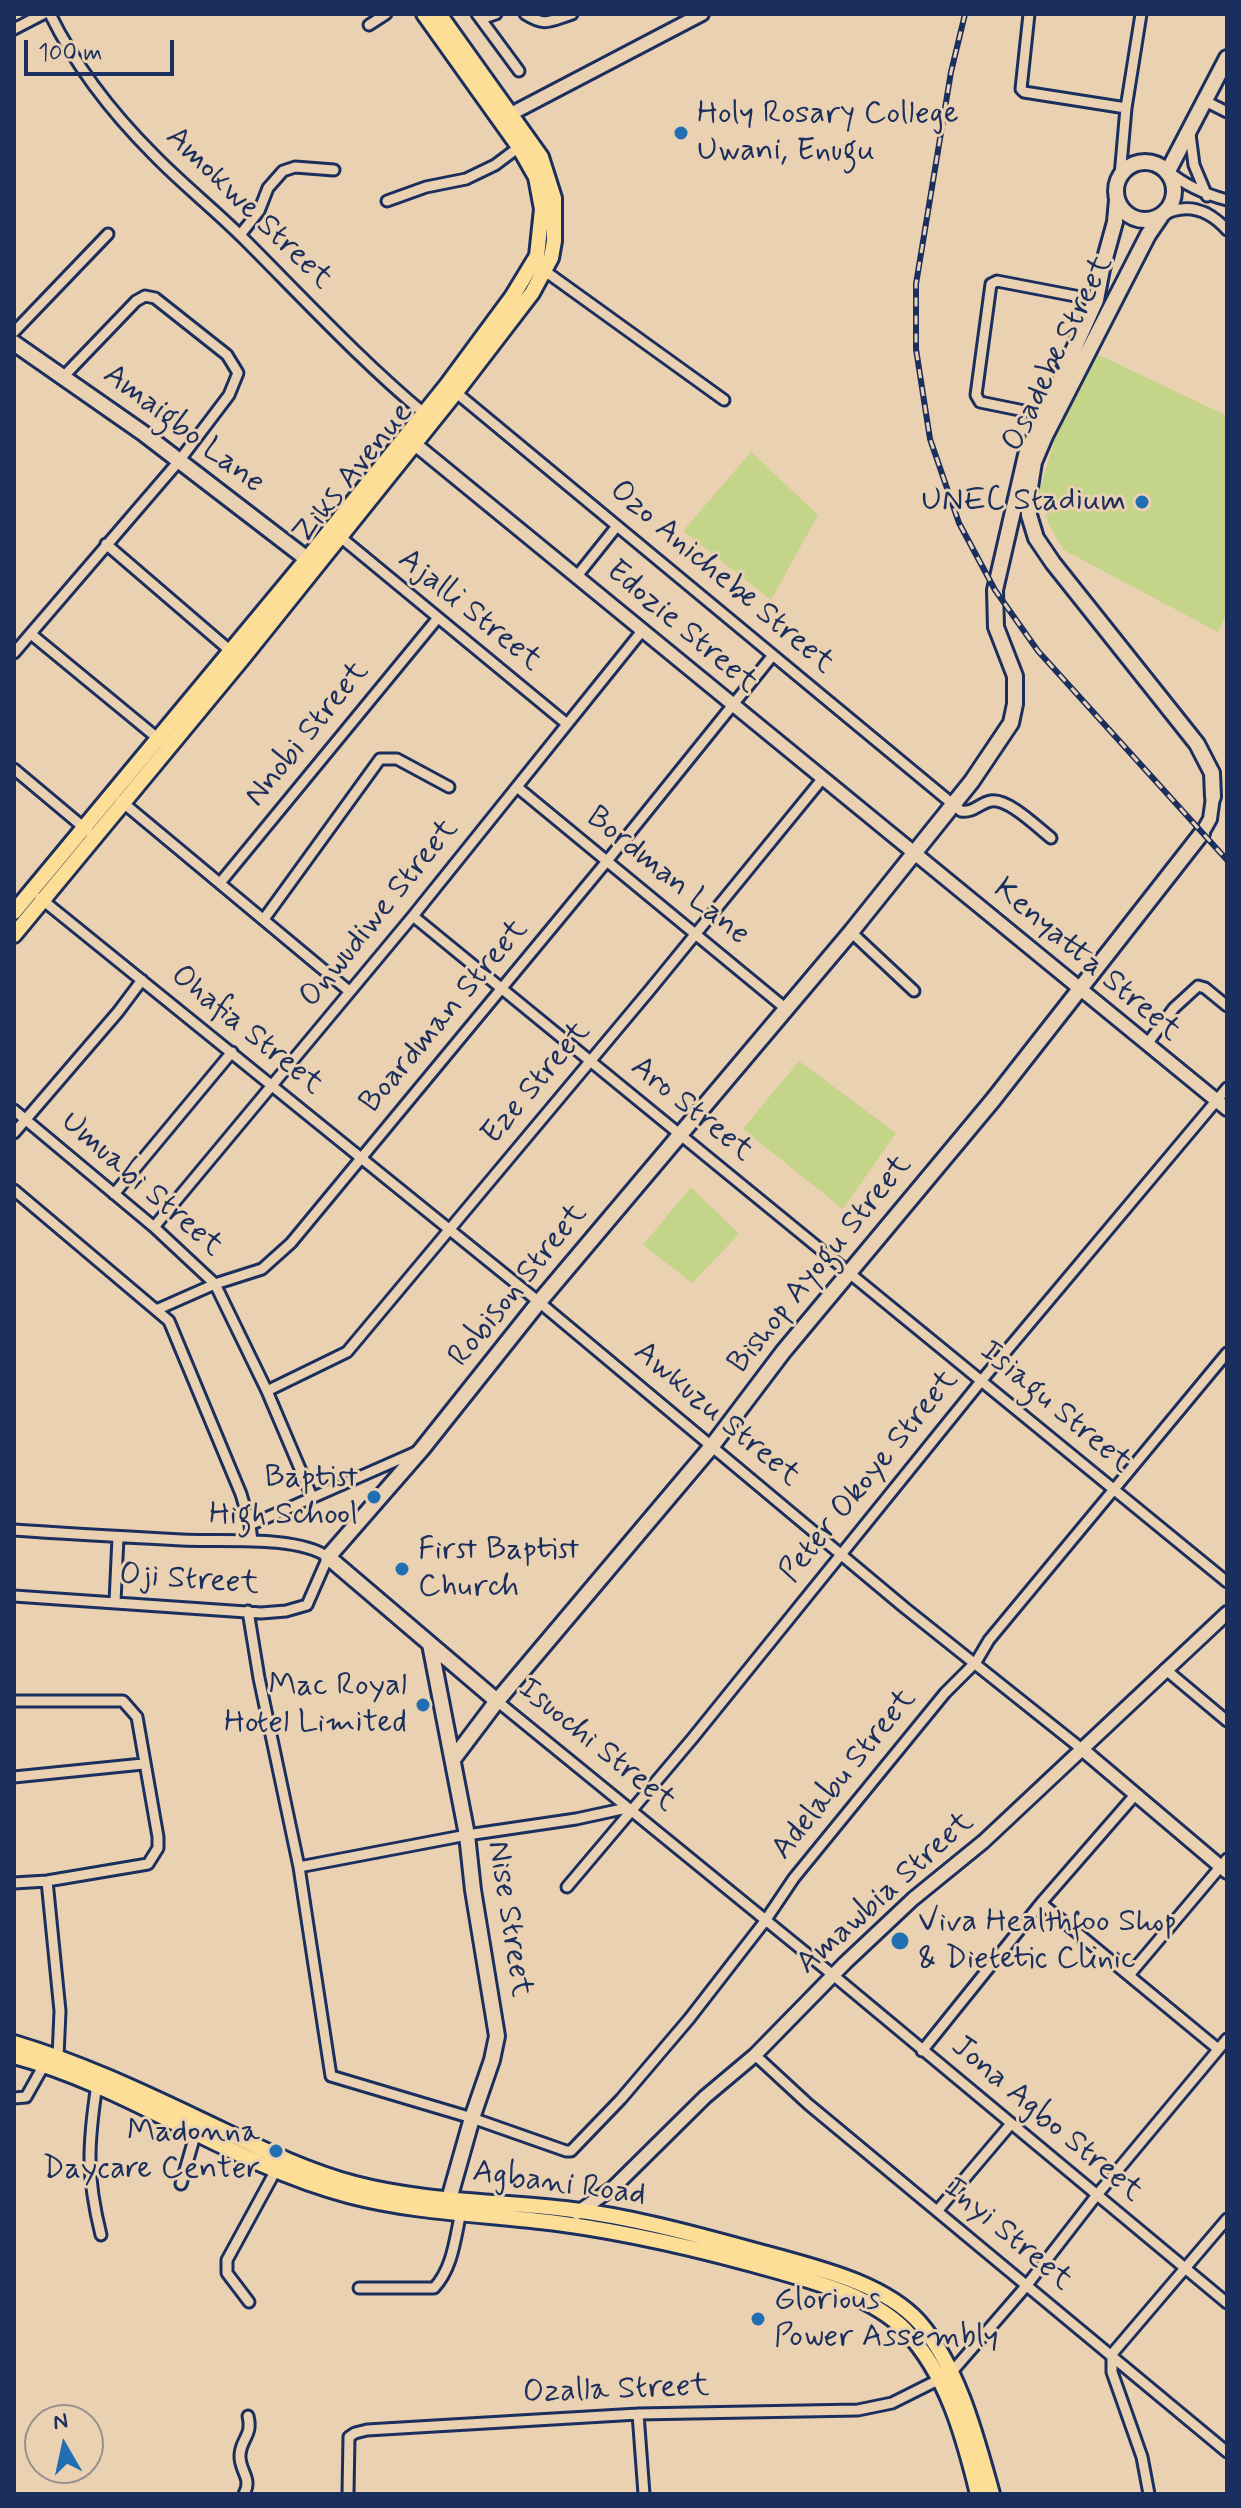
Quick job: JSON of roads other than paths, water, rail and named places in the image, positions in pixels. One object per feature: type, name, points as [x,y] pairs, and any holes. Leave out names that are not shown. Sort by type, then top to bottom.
[{"type":"main road","name":"Ziks Avenue","points":[[14,935],[37,896],[532,293],[551,258],[554,241],[552,186],[541,157],[424,14]]},
{"type":"main road","name":"Ziks Avenue","points":[[442,15],[506,117],[536,177],[542,209],[537,256],[452,388]]},
{"type":"main road","points":[[1168,171],[1227,58]]},
{"type":"main road","points":[[1140,162],[1158,164],[1168,171],[1175,194],[1168,210],[1161,216],[1144,221],[1127,215],[1115,191],[1120,176],[1132,164],[1140,162]]},
{"type":"main road","name":"Osadebe Street","points":[[952,804],[1005,733],[1014,713],[1015,676],[996,627],[995,590],[1026,455],[1096,300],[1115,222],[1117,200]]},
{"type":"main road","name":"Osadebe Street","points":[[1161,216],[1148,235],[1045,436],[1030,478],[1029,515],[1036,538],[1053,563],[1197,744],[1212,773],[1213,797]]},
{"type":"main road","name":"Amaigbo Lane","points":[[14,343],[64,376],[311,562]]},
{"type":"main road","points":[[1011,511],[1029,515]]},
{"type":"main road","name":"Robison Street","points":[[328,1557],[422,1449],[539,1302],[851,932],[952,804]]},
{"type":"main road","name":"Bishop Ayogu Street","points":[[454,1758],[497,1701],[712,1446],[783,1352],[1080,990],[1202,833]]},
{"type":"main road","name":"Ziks Avenue","points":[[14,912],[37,896]]},
{"type":"main road","name":"Isuochi Street","points":[[328,1557],[497,1701]]},
{"type":"main road","name":"Nise Street","points":[[430,1644],[454,1758],[497,2036],[447,2205]]},
{"type":"main road","name":"Agbani Road","points":[[14,2043],[100,2073],[303,2168],[447,2205],[461,2212],[568,2225],[675,2245],[808,2280],[863,2301],[905,2330],[944,2378],[973,2428],[992,2494]]},
{"type":"main road","name":"Agbani Road","points":[[14,2056],[97,2084],[308,2183],[376,2202],[578,2211],[731,2242],[842,2277],[879,2293],[905,2309],[925,2330],[944,2378],[978,2494]]},
{"type":"street","points":[[14,29],[43,14]]},
{"type":"street","name":"Amokwe Street","points":[[50,14],[92,85],[152,154],[428,417]]},
{"type":"street","points":[[369,25],[386,14]]},
{"type":"street","points":[[496,14],[479,16],[519,71]]},
{"type":"street","points":[[525,14],[545,23],[572,14]]},
{"type":"street","points":[[506,117],[702,14]]},
{"type":"street","points":[[1029,14],[1021,89],[1024,92],[1126,108]]},
{"type":"street","points":[[1120,176],[1126,108],[1141,14]]},
{"type":"street","points":[[1205,101],[1227,112]]},
{"type":"street","points":[[1190,131],[1194,165],[1207,196]]},
{"type":"street","points":[[387,201],[426,187],[466,179],[495,165],[519,147]]},
{"type":"street","points":[[240,235],[259,211],[268,188],[283,171],[295,167],[334,170]]},
{"type":"street","points":[[1168,171],[1207,196],[1227,200]]},
{"type":"street","points":[[1161,216],[1174,209],[1195,209],[1219,221],[1227,230]]},
{"type":"street","points":[[14,332],[108,234]]},
{"type":"street","points":[[545,271],[724,400]]},
{"type":"street","name":"Osadebe Street","points":[[1044,415],[980,402],[976,395],[991,284],[997,281],[1096,300]]},
{"type":"street","points":[[14,653],[179,461],[229,395],[238,373],[227,355],[155,298],[145,296],[136,301],[64,376]]},
{"type":"street","name":"Ozo Anichebe Street","points":[[452,388],[952,804]]},
{"type":"street","name":"Edozie Street","points":[[409,440],[913,852]]},
{"type":"street","points":[[577,576],[617,526]]},
{"type":"street","name":"Ajalli Street","points":[[335,533],[567,724]]},
{"type":"street","points":[[106,544],[235,655]]},
{"type":"street","name":"Nnobi Street","points":[[220,883],[437,619]]},
{"type":"street","name":"Onwudiwe Street","points":[[154,1227],[413,916],[642,631]]},
{"type":"street","points":[[31,634],[163,743]]},
{"type":"street","name":"Boardman Street","points":[[156,1310],[215,1284],[255,1272],[291,1243],[773,655]]},
{"type":"street","points":[[264,919],[380,759],[397,759],[449,787]]},
{"type":"street","points":[[14,769],[90,832]]},
{"type":"street","name":"Eze Street","points":[[267,1391],[347,1352],[823,778]]},
{"type":"street","name":"Bordman Lane","points":[[517,787],[785,1008]]},
{"type":"street","name":"Bishop Ayogu Street","points":[[1202,833],[1210,819],[1213,797]]},
{"type":"street","points":[[118,798],[349,991]]},
{"type":"street","points":[[952,804],[971,812],[990,801],[1003,802],[1051,838]]},
{"type":"street","name":"Kenyatta Street","points":[[913,852],[1227,1109]]},
{"type":"street","name":"Ohafia Street","points":[[37,896],[539,1302]]},
{"type":"street","name":"Aro Street","points":[[413,916],[849,1274]]},
{"type":"street","points":[[851,932],[914,991]]},
{"type":"street","points":[[14,1133],[142,980]]},
{"type":"street","points":[[1147,1044],[1174,1008],[1198,986],[1227,1006]]},
{"type":"street","points":[[114,1194],[232,1052]]},
{"type":"street","name":"Peter Okoye Street","points":[[567,1887],[982,1380],[1227,1088]]},
{"type":"street","name":"Umuabi Street","points":[[14,1110],[154,1227],[215,1284],[267,1391],[312,1497]]},
{"type":"street","points":[[14,1190],[156,1310],[173,1329],[241,1494],[252,1541]]},
{"type":"street","name":"Isiagu Street","points":[[849,1274],[1227,1582]]},
{"type":"street","name":"Awkuzu Street","points":[[539,1302],[905,1608],[1083,1750]]},
{"type":"street","name":"Adelabu Street","points":[[472,2118],[571,2151],[621,2099],[689,2019],[765,1921],[794,1878],[945,1693],[976,1662],[989,1640],[1227,1353]]},
{"type":"street","points":[[250,1525],[422,1449]]},
{"type":"street","points":[[14,1530],[252,1541],[310,1548],[328,1557]]},
{"type":"street","points":[[115,1602],[118,1537]]},
{"type":"street","name":"Oji Street","points":[[14,1596],[276,1612],[307,1605],[328,1557]]},
{"type":"street","points":[[248,1611],[299,1867],[331,2076],[472,2118]]},
{"type":"street","name":"Amawbia Street","points":[[578,2211],[614,2187],[705,2097],[755,2055],[913,1899],[973,1850],[1083,1750],[1227,1613]]},
{"type":"street","points":[[1165,1669],[1227,1721]]},
{"type":"street","points":[[14,1701],[123,1701],[137,1717],[158,1837],[158,1848],[148,1864],[47,1881],[14,1883]]},
{"type":"street","name":"Isuochi Street","points":[[497,1701],[833,1975]]},
{"type":"street","points":[[1083,1750],[1225,1866],[1130,1974]]},
{"type":"street","points":[[14,1777],[143,1764]]},
{"type":"street","points":[[922,2051],[1041,1903],[1135,1795]]},
{"type":"street","points":[[299,1867],[467,1835],[629,1810]]},
{"type":"street","points":[[47,1881],[60,2011],[58,2057]]},
{"type":"street","points":[[1041,1903],[1218,2049]]},
{"type":"street","name":"Jona Agbo Street","points":[[833,1975],[1227,2303]]},
{"type":"street","points":[[944,2378],[1027,2285],[1096,2196],[1227,2039]]},
{"type":"street","name":"Inyi Street","points":[[755,2055],[808,2104],[1227,2452]]},
{"type":"street","points":[[14,2098],[26,2097],[44,2065]]},
{"type":"street","points":[[97,2084],[89,2127],[89,2173],[101,2235]]},
{"type":"street","points":[[938,2210],[1010,2125]]},
{"type":"street","points":[[181,2184],[196,2132]]},
{"type":"street","points":[[249,2302],[227,2273],[227,2260],[276,2170]]},
{"type":"street","points":[[568,2225],[578,2211]]},
{"type":"street","points":[[359,2288],[434,2288],[446,2272],[451,2258],[461,2212]]},
{"type":"street","points":[[1149,2494],[1142,2457],[1112,2372],[1112,2354],[1227,2219]]},
{"type":"street","name":"Ozalla Street","points":[[348,2494],[347,2447],[349,2437],[355,2433],[400,2427],[638,2414],[858,2410],[892,2403],[944,2378]]},
{"type":"street","points":[[638,2414],[644,2494]]},
{"type":"street","points":[[244,2494],[248,2478],[240,2459],[240,2450],[250,2433],[248,2416]]},
{"type":"railway","points":[[965,14],[951,72],[916,284],[916,349],[930,439],[959,523],[995,590],[1038,651],[1227,860]]},
{"type":"place","name":"Holy Rosary College Uwani, Enugu","points":[[681,133]]},
{"type":"place","name":"UNEC Stadium","points":[[1142,502]]},
{"type":"place","name":"Baptist High School","points":[[374,1497]]},
{"type":"place","name":"First Baptist Church","points":[[402,1569]]},
{"type":"place","name":"Mac Royal Hotel Limited","points":[[423,1705]]},
{"type":"place","name":"Viva Healthfoo Shop & Dietetic Clinic","points":[[900,1941]]},
{"type":"place","name":"Madonna Daycare Center","points":[[276,2151]]},
{"type":"place","name":"Glorious Power Assembly","points":[[758,2319]]}]
